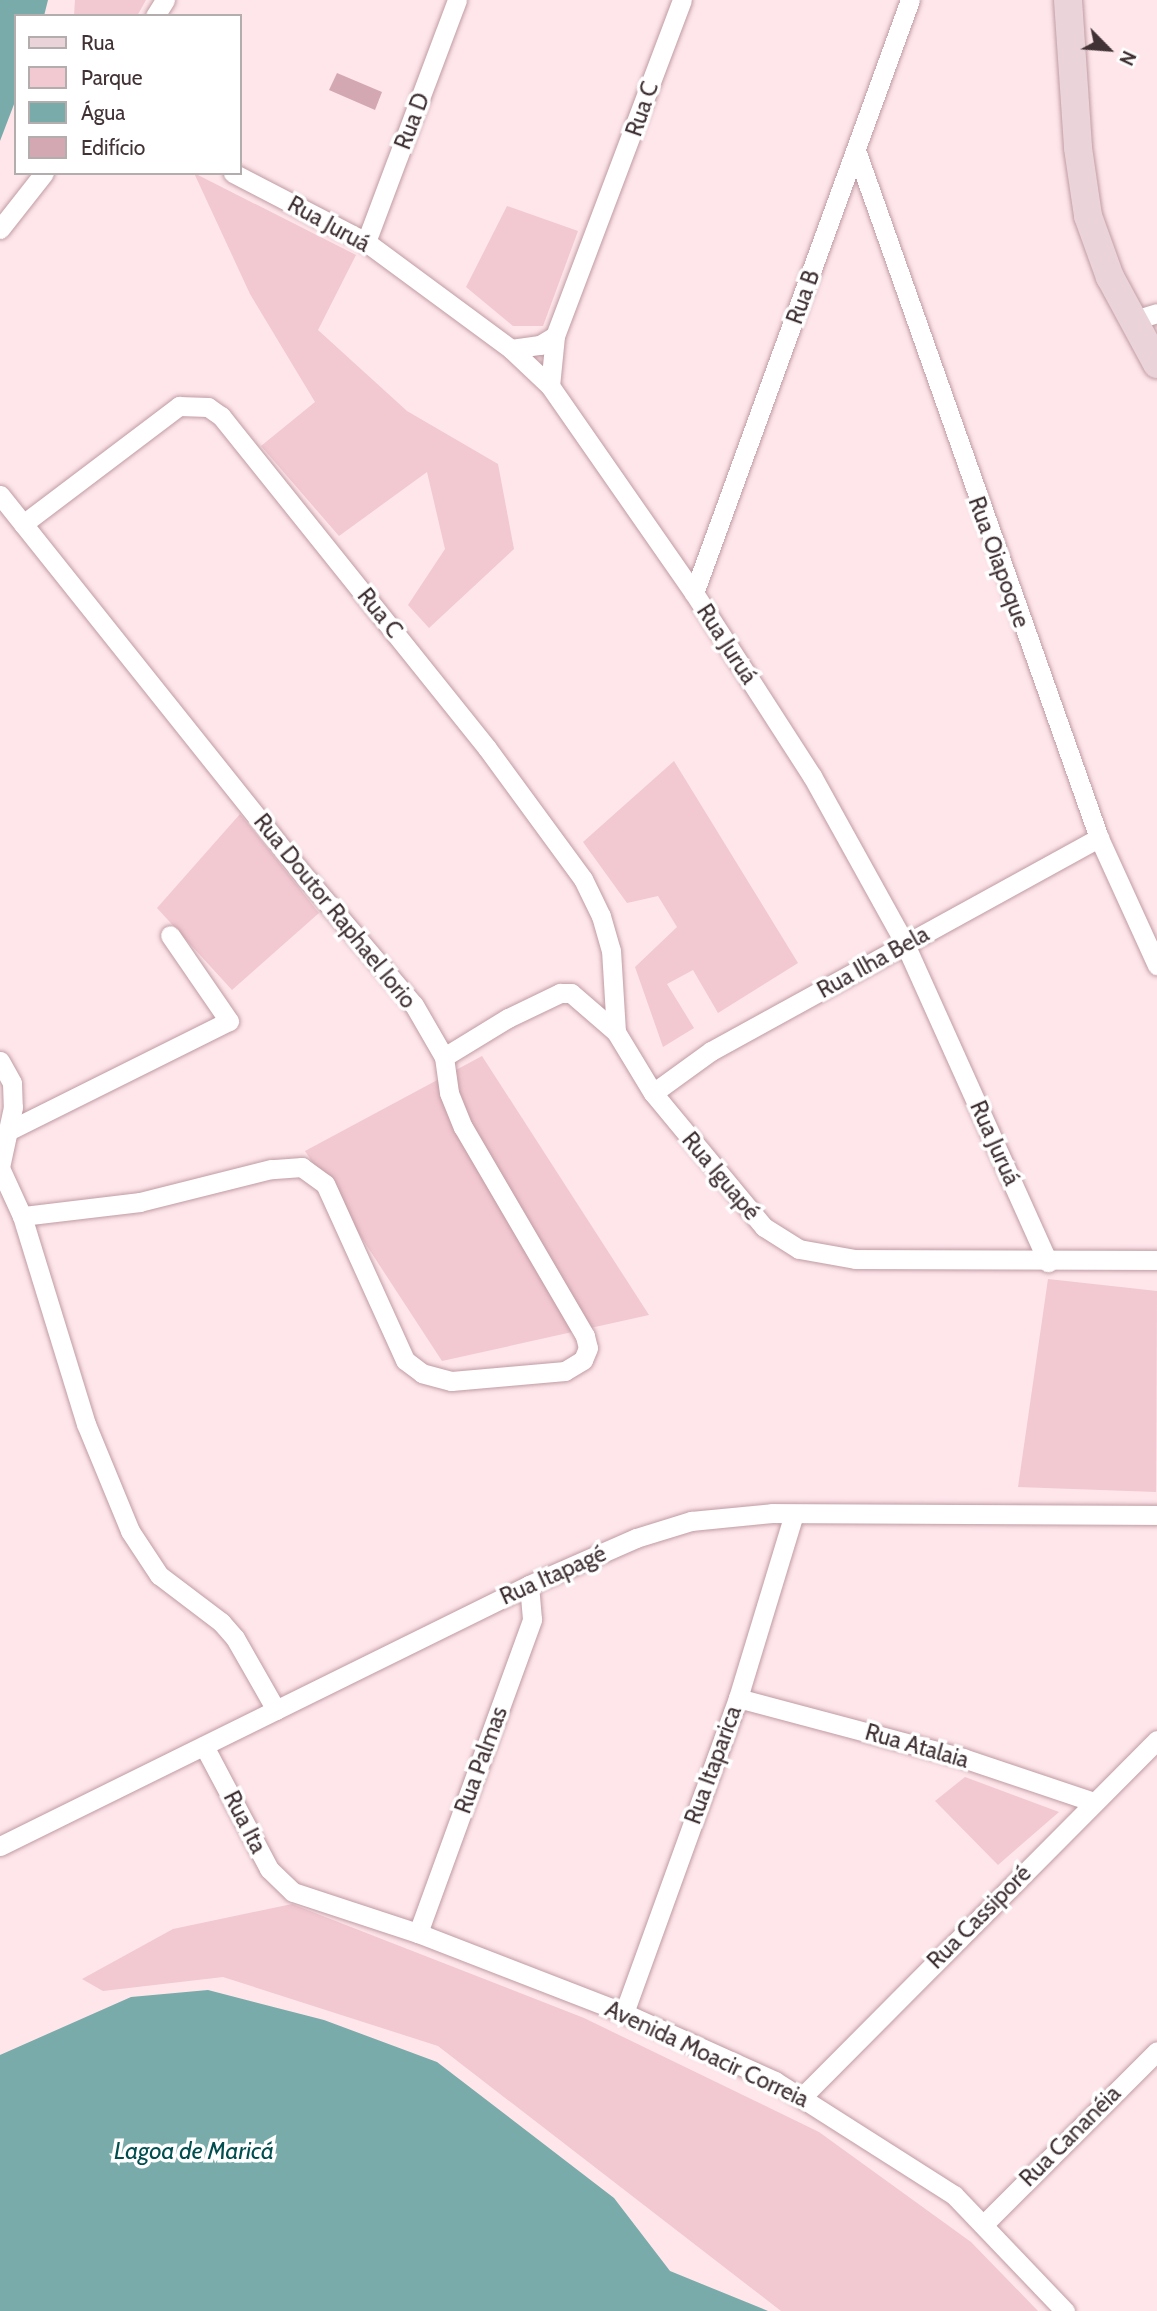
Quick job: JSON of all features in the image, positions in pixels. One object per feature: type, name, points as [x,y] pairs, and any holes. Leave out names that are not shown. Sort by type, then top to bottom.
[{"type":"main road","points":[[1067,1],[1078,148],[1088,216],[1144,317],[1157,364]]},
{"type":"street","name":"Rua D","points":[[366,242],[457,0]]},
{"type":"street","name":"Rua C","points":[[550,386],[555,336],[682,0]]},
{"type":"street","name":"Rua B","points":[[694,593],[857,153],[910,0]]},
{"type":"street","name":"Rua Oiapoque","points":[[857,153],[1099,838],[1157,965]]},
{"type":"street","points":[[0,229],[42,175]]},
{"type":"street","name":"Rua Juruá","points":[[237,175],[366,242],[511,349],[550,386],[694,593],[812,776],[905,944],[1048,1262]]},
{"type":"street","points":[[511,349],[541,345],[555,336]]},
{"type":"street","name":"Rua C","points":[[23,524],[179,406],[208,407],[221,416],[487,748],[583,879],[601,916],[611,950],[616,1032]]},
{"type":"street","name":"Rua Doutor Raphael Iorio","points":[[0,495],[307,878],[390,973],[444,1057],[449,1093],[463,1127],[585,1336],[587,1348],[576,1367],[451,1381],[422,1373],[405,1360],[325,1184],[302,1167],[271,1169],[140,1202],[22,1216]]},
{"type":"street","name":"Rua Ilha Bela","points":[[653,1093],[711,1051],[1099,838]]},
{"type":"street","points":[[6,1132],[229,1021],[170,935]]},
{"type":"street","name":"Rua Iguapé","points":[[444,1057],[560,993],[582,999],[616,1032],[653,1093],[764,1227],[799,1249],[855,1259],[1048,1262],[1157,1260]]},
{"type":"street","points":[[0,1061],[12,1083],[13,1107],[0,1168],[22,1216],[86,1424],[130,1531],[159,1576],[221,1622],[235,1638],[276,1710]]},
{"type":"street","name":"Rua Itapagé","points":[[0,1846],[529,1585],[636,1538],[691,1521],[794,1514],[1157,1515]]},
{"type":"street","name":"Rua Itaparica","points":[[624,2013],[738,1698],[794,1514]]},
{"type":"street","name":"Rua Palmas","points":[[418,1933],[532,1619],[529,1585]]},
{"type":"street","name":"Rua Atalaia","points":[[738,1698],[963,1758],[1094,1802]]},
{"type":"street","name":"Rua Cassiporé","points":[[803,2096],[1157,1740]]},
{"type":"street","name":"Rua Ita","points":[[204,1746],[269,1869],[293,1892]]},
{"type":"street","name":"Avenida Moacir Correia","points":[[293,1892],[418,1933],[624,2013],[803,2096],[954,2195],[985,2223],[1065,2311]]},
{"type":"street","name":"Rua Cananéia","points":[[985,2223],[1157,2051]]},
{"type":"green space","points":[[75,0],[146,0],[138,14],[74,14]]},
{"type":"green space","points":[[195,175],[356,255],[318,330],[407,411],[498,464],[514,549],[429,628],[408,605],[445,549],[427,472],[339,536],[261,446],[315,402],[250,294]]},
{"type":"green space","points":[[507,206],[578,231],[543,326],[513,326],[466,287]]},
{"type":"green space","points":[[674,761],[798,963],[718,1013],[693,970],[667,984],[694,1028],[663,1047],[635,967],[677,927],[658,896],[627,903],[583,842]]},
{"type":"green space","points":[[240,814],[319,913],[232,990],[157,908]]},
{"type":"green space","points":[[482,1056],[649,1315],[442,1361],[305,1151]]},
{"type":"green space","points":[[1048,1279],[1157,1291],[1156,1492],[1018,1487]]},
{"type":"green space","points":[[965,1777],[1059,1812],[998,1865],[935,1801]]},
{"type":"green space","points":[[292,1904],[584,2018],[819,2132],[971,2242],[1038,2311],[781,2311],[438,2046],[223,1977],[103,1991],[82,1979],[173,1929]]},
{"type":"water","points":[[0,0],[48,0],[44,14],[14,14],[14,104],[0,141]]},
{"type":"water","name":"Lagoa de Maricá","points":[[208,1990],[324,2020],[437,2062],[614,2198],[670,2271],[768,2311],[0,2311],[0,2055],[131,1997]]},
{"type":"building","points":[[337,73],[382,92],[375,110],[329,90]]}]
